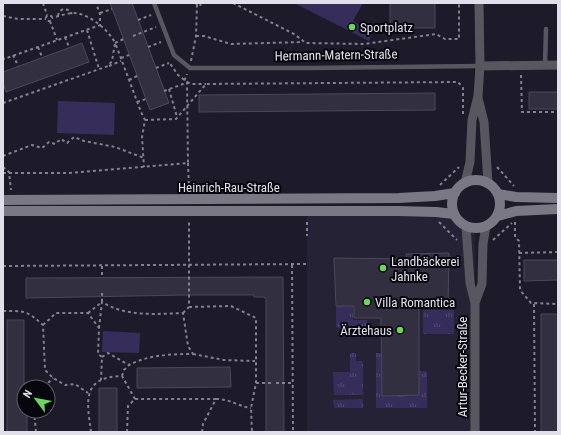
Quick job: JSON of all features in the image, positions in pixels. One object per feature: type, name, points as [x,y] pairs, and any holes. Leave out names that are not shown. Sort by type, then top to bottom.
[{"type":"main road","points":[[480,180],[488,183],[498,194],[500,209],[498,216],[486,226],[473,228],[466,226],[461,223],[454,214],[452,207],[455,193],[465,183],[480,180]]},
{"type":"main road","name":"Heinrich-Rau-Straße","points":[[3,200],[299,200],[435,196],[455,193]]},
{"type":"main road","points":[[498,194],[516,197],[558,198]]},
{"type":"main road","points":[[498,216],[515,216],[558,209]]},
{"type":"main road","name":"Heinrich-Rau-Straße","points":[[3,211],[307,211],[436,212],[454,214]]},
{"type":"street","points":[[465,183],[470,162],[472,120],[478,96],[480,66],[479,3]]},
{"type":"street","name":"Hermann-Matern-Straße","points":[[480,66],[558,65]]},
{"type":"street","points":[[478,96],[484,122],[485,162],[488,183]]},
{"type":"street","name":"Artur-Becker-Straße","points":[[466,226],[470,283],[475,303],[475,432]]},
{"type":"street","name":"Artur-Becker-Straße","points":[[475,303],[482,284],[483,244],[486,226]]},
{"type":"lane","points":[[154,3],[174,55],[189,67]]},
{"type":"lane","points":[[545,65],[546,29]]},
{"type":"lane","name":"Hermann-Matern-Straße","points":[[189,67],[311,68],[480,66]]},
{"type":"path","points":[[43,3],[47,16],[46,19]]},
{"type":"path","points":[[96,3],[100,13],[100,25]]},
{"type":"path","points":[[3,173],[68,173],[188,163],[186,81],[196,36],[196,4],[200,6],[201,3]]},
{"type":"path","points":[[234,3],[294,34],[304,42]]},
{"type":"path","points":[[196,36],[204,36],[231,44],[304,42],[364,44],[436,34],[444,39],[459,39],[459,3]]},
{"type":"path","points":[[58,16],[59,12],[63,8],[69,10],[72,14]]},
{"type":"path","points":[[100,13],[112,9]]},
{"type":"path","points":[[133,36],[156,27],[149,9]]},
{"type":"path","points":[[50,22],[52,18],[75,13],[100,25],[108,32],[116,44],[145,120],[142,137],[144,167]]},
{"type":"path","points":[[47,16],[50,15],[52,18]]},
{"type":"path","points":[[138,20],[152,15]]},
{"type":"path","points":[[3,16],[18,19],[46,19],[50,22],[57,40]]},
{"type":"path","points":[[3,57],[4,59],[100,25]]},
{"type":"path","points":[[87,30],[99,69]]},
{"type":"path","points":[[159,35],[163,47]]},
{"type":"path","points":[[65,37],[69,48]]},
{"type":"path","points":[[108,66],[112,61],[116,44],[126,38]]},
{"type":"path","points":[[148,47],[161,42]]},
{"type":"path","points":[[38,47],[42,57]]},
{"type":"path","points":[[13,55],[18,66]]},
{"type":"path","points":[[3,103],[108,66],[129,55]]},
{"type":"path","points":[[167,58],[178,75],[190,84],[458,82],[463,88],[462,119]]},
{"type":"path","points":[[156,68],[170,63]]},
{"type":"path","points":[[521,65],[522,112],[558,112]]},
{"type":"path","points":[[129,80],[137,76]]},
{"type":"path","points":[[164,91],[183,84],[186,81]]},
{"type":"path","points":[[145,120],[176,119],[187,104],[206,84]]},
{"type":"path","points":[[169,89],[177,117]]},
{"type":"path","points":[[137,102],[146,99]]},
{"type":"path","points":[[3,156],[32,145],[42,148],[49,142],[54,144],[60,139],[66,143],[74,137],[84,141],[115,147],[144,158]]},
{"type":"path","points":[[435,196],[437,188],[461,165],[470,162]]},
{"type":"path","points":[[485,162],[495,164],[515,187],[516,197]]},
{"type":"path","points":[[3,167],[9,172],[11,190]]},
{"type":"path","points":[[307,211],[307,236]]},
{"type":"path","points":[[436,212],[436,220],[461,243],[468,243]]},
{"type":"path","points":[[483,244],[489,243],[515,216]]},
{"type":"path","points":[[515,216],[515,237],[519,241],[520,290],[531,303],[558,304]]},
{"type":"path","points":[[189,220],[189,307]]},
{"type":"path","points":[[519,253],[558,252]]},
{"type":"path","points":[[292,264],[293,432]]},
{"type":"path","points":[[3,266],[307,264]]},
{"type":"path","points":[[102,266],[102,278]]},
{"type":"path","points":[[101,380],[102,357],[98,354],[102,293]]},
{"type":"path","points":[[102,302],[114,309],[141,314],[183,313],[189,307],[231,306],[256,318],[256,383],[251,408],[252,432]]},
{"type":"path","points":[[43,325],[56,313],[88,313],[102,302]]},
{"type":"path","points":[[534,304],[535,432]]},
{"type":"path","points":[[3,311],[24,311],[43,325],[45,370],[54,378],[65,384],[75,384],[88,393]]},
{"type":"path","points":[[88,313],[99,328]]},
{"type":"path","points":[[183,313],[188,346],[193,354]]},
{"type":"path","points":[[102,357],[108,353],[129,365]]},
{"type":"path","points":[[135,399],[122,376],[124,370],[129,365],[139,361],[170,354],[193,354],[224,360],[255,361]]},
{"type":"path","points":[[91,432],[87,401],[88,393],[101,380],[111,376],[122,376]]},
{"type":"path","points":[[256,383],[270,383]]},
{"type":"path","points":[[276,383],[292,383]]},
{"type":"path","points":[[127,432],[128,406],[135,399],[228,399],[244,407],[251,408]]},
{"type":"path","points":[[202,432],[203,424],[216,399]]},
{"type":"path","points":[[35,419],[36,432]]},
{"type":"shaded area","points":[[307,215],[453,216],[465,228],[475,230],[475,432],[307,432]]},
{"type":"green space","name":"Sportplatz","points":[[294,3],[363,3],[353,21],[373,32],[369,41]]},
{"type":"green space","points":[[58,101],[115,103],[114,135],[57,133]]},
{"type":"green space","points":[[336,306],[353,306],[353,320],[367,320],[367,331],[364,335],[353,335],[336,327]]},
{"type":"green space","points":[[423,310],[454,310],[454,334],[423,334]]},
{"type":"green space","points":[[103,331],[140,333],[139,353],[102,352]]},
{"type":"green space","points":[[350,353],[356,353],[356,361],[363,361],[363,395],[334,395],[333,372],[350,372]]},
{"type":"green space","points":[[376,353],[382,353],[382,396],[419,395],[419,371],[427,371],[427,408],[376,408]]},
{"type":"green space","points":[[363,399],[363,408],[334,408],[333,400]]},
{"type":"building","points":[[110,3],[132,3],[169,103],[150,110]]},
{"type":"building","points":[[390,3],[435,3],[435,28],[390,28]]},
{"type":"building","points":[[82,43],[89,62],[6,92],[3,83],[3,72]]},
{"type":"building","points":[[529,92],[558,92],[558,109],[529,109]]},
{"type":"building","points":[[435,93],[435,110],[199,112],[199,95]]},
{"type":"building","points":[[449,253],[448,306],[419,306],[419,395],[382,396],[381,318],[354,318],[354,306],[336,306],[334,258],[407,259],[406,254]]},
{"type":"building","points":[[524,260],[558,260],[558,280],[524,281]]},
{"type":"building","points":[[283,277],[284,432],[266,432],[266,299],[264,297],[254,297],[254,295],[185,295],[26,298],[26,278]]},
{"type":"building","points":[[541,314],[558,314],[558,432],[541,432]]},
{"type":"building","points":[[7,320],[24,320],[24,379],[16,379],[16,419],[27,419],[27,432],[7,432]]},
{"type":"building","points":[[230,367],[231,387],[137,388],[137,368]]},
{"type":"building","points":[[99,388],[117,388],[117,432],[99,432]]},
{"type":"place","name":"Sportplatz","points":[[352,27]]},
{"type":"place","name":"Landbäckerei Jahnke","points":[[383,268]]},
{"type":"place","name":"Villa Romantica","points":[[367,302]]},
{"type":"place","name":"Ärztehaus","points":[[400,330]]}]
